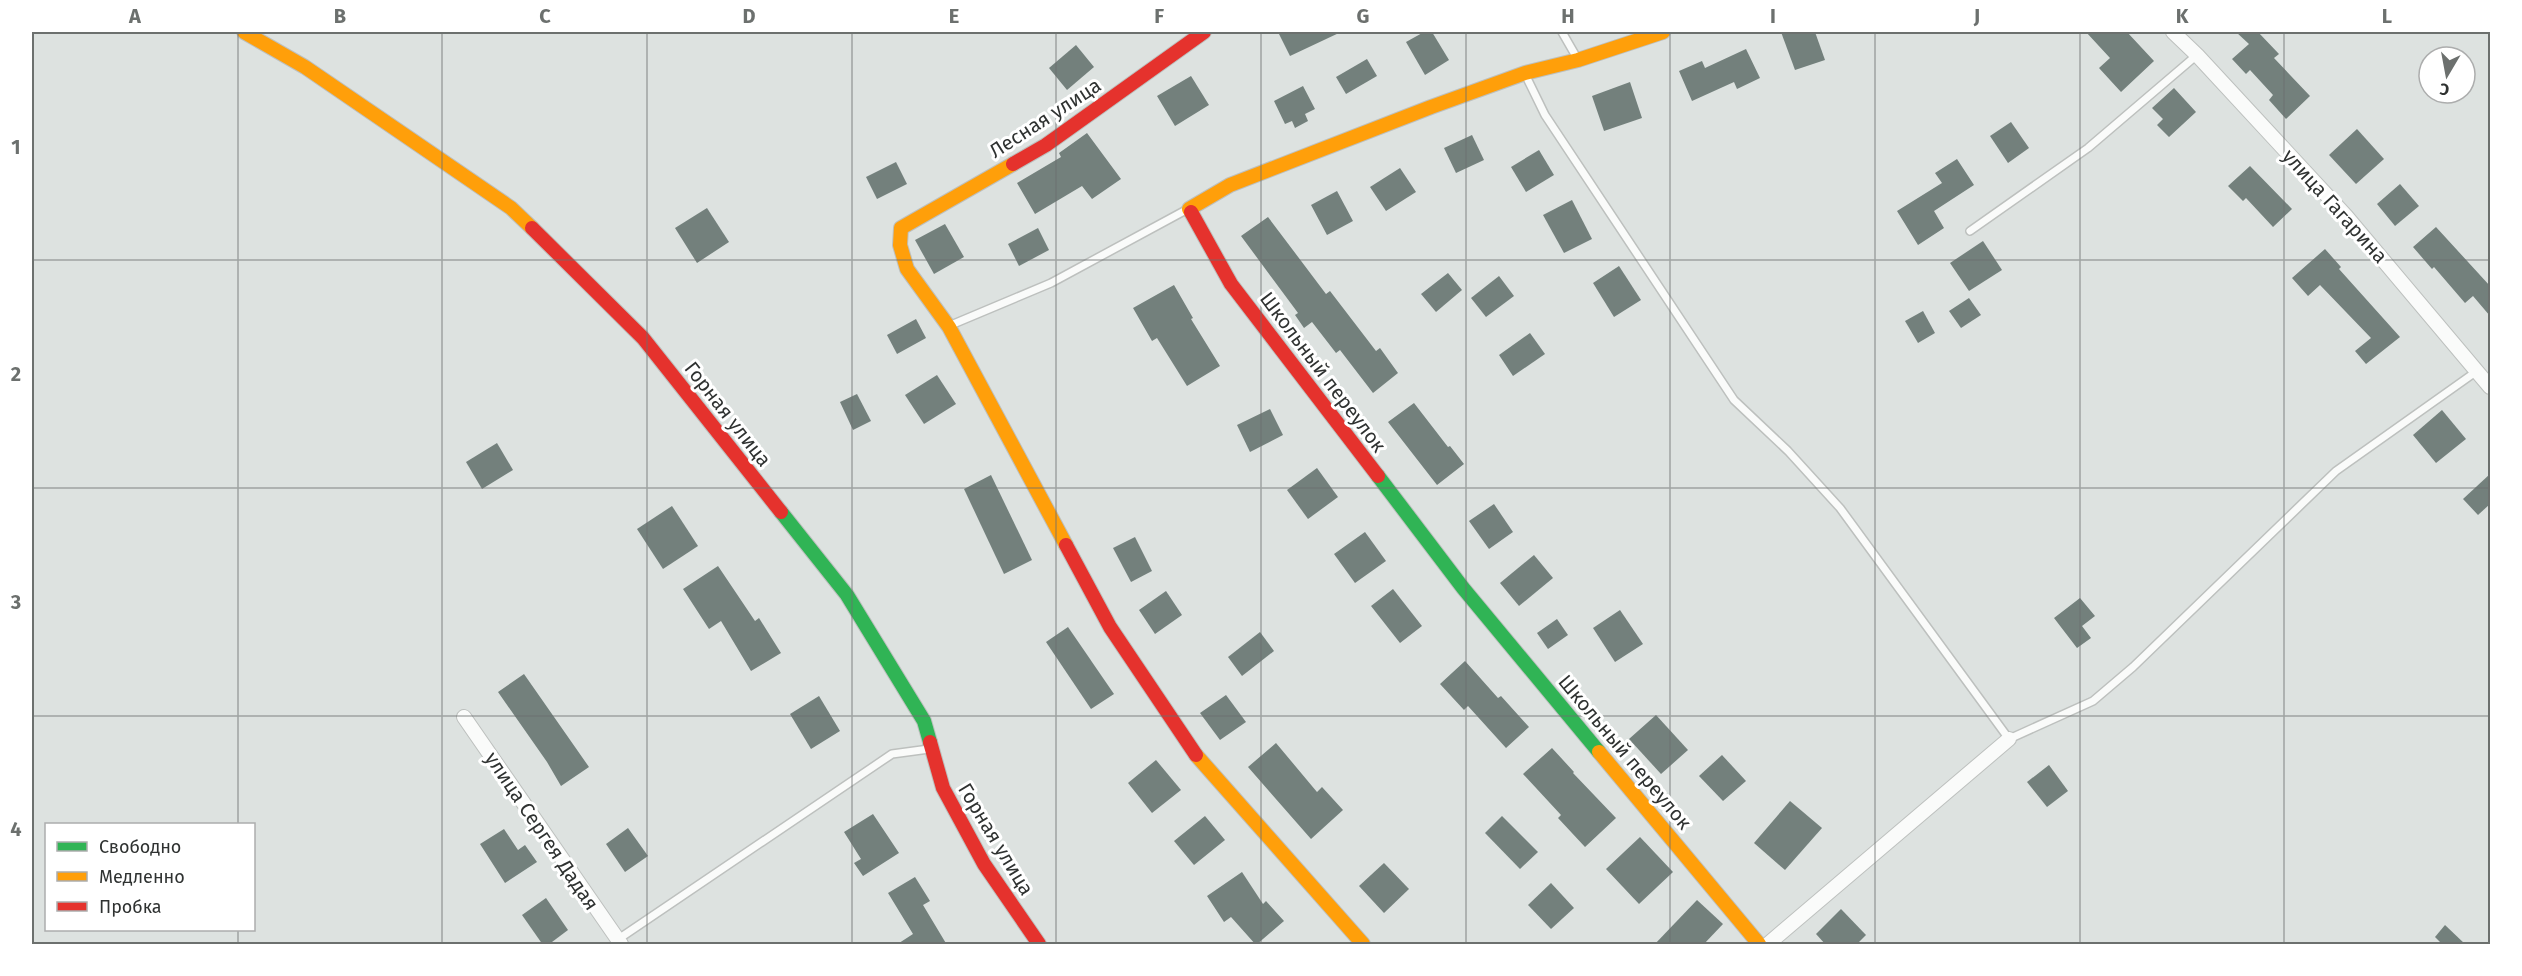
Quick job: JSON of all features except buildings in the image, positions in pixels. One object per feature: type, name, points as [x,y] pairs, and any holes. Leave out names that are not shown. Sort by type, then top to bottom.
[{"type":"street","name":"Горная улица","points":[[244,32],[305,68],[511,208],[643,338],[847,595],[924,721],[943,788],[984,864],[1039,945]]},
{"type":"street","name":"Лесная улица","points":[[949,327],[907,269],[900,245],[901,228],[1046,145],[1204,32]]},
{"type":"street","points":[[1189,209],[1230,185],[1431,106],[1525,74],[1578,60],[1663,32]]},
{"type":"street","name":"улица Гагарина","points":[[2173,32],[2198,55],[2346,216],[2490,387]]},
{"type":"street","name":"Школьный переулок","points":[[1189,209],[1231,284],[1455,578],[1759,945]]},
{"type":"street","points":[[949,327],[1116,636],[1198,758],[1363,945]]},
{"type":"street","name":"улица Сергея Дадая","points":[[464,717],[619,942]]},
{"type":"street","points":[[1768,945],[2009,739]]},
{"type":"lane","points":[[1562,32],[1578,60]]},
{"type":"lane","points":[[1970,231],[2088,148],[2198,55]]},
{"type":"lane","points":[[1525,74],[1545,115],[1734,400],[1788,451],[1840,508],[2009,739],[2093,701],[2133,667],[2336,471],[2477,371]]},
{"type":"lane","points":[[949,327],[1051,284],[1189,209]]},
{"type":"lane","points":[[619,942],[892,754],[932,749]]},
{"type":"traffic: fast","points":[[1378,476],[1463,588],[1599,752]]},
{"type":"traffic: fast","points":[[781,512],[847,595],[924,721],[930,742]]},
{"type":"traffic: slow","points":[[244,32],[305,67],[511,208],[532,228]]},
{"type":"traffic: slow","points":[[1191,212],[1189,209],[1230,185],[1431,107],[1525,73],[1578,60],[1663,32]]},
{"type":"traffic: slow","points":[[1013,164],[901,228],[900,245],[907,269],[949,327],[1066,545]]},
{"type":"traffic: slow","points":[[1599,752],[1759,944]]},
{"type":"traffic: slow","points":[[1196,755],[1363,944]]},
{"type":"traffic: jam","points":[[1013,164],[1046,145],[1204,32]]},
{"type":"traffic: jam","points":[[1191,212],[1231,284],[1378,476]]},
{"type":"traffic: jam","points":[[532,228],[643,338],[781,512]]},
{"type":"traffic: jam","points":[[1066,545],[1110,627],[1196,755]]},
{"type":"traffic: jam","points":[[930,742],[943,788],[984,864],[1039,944]]}]
